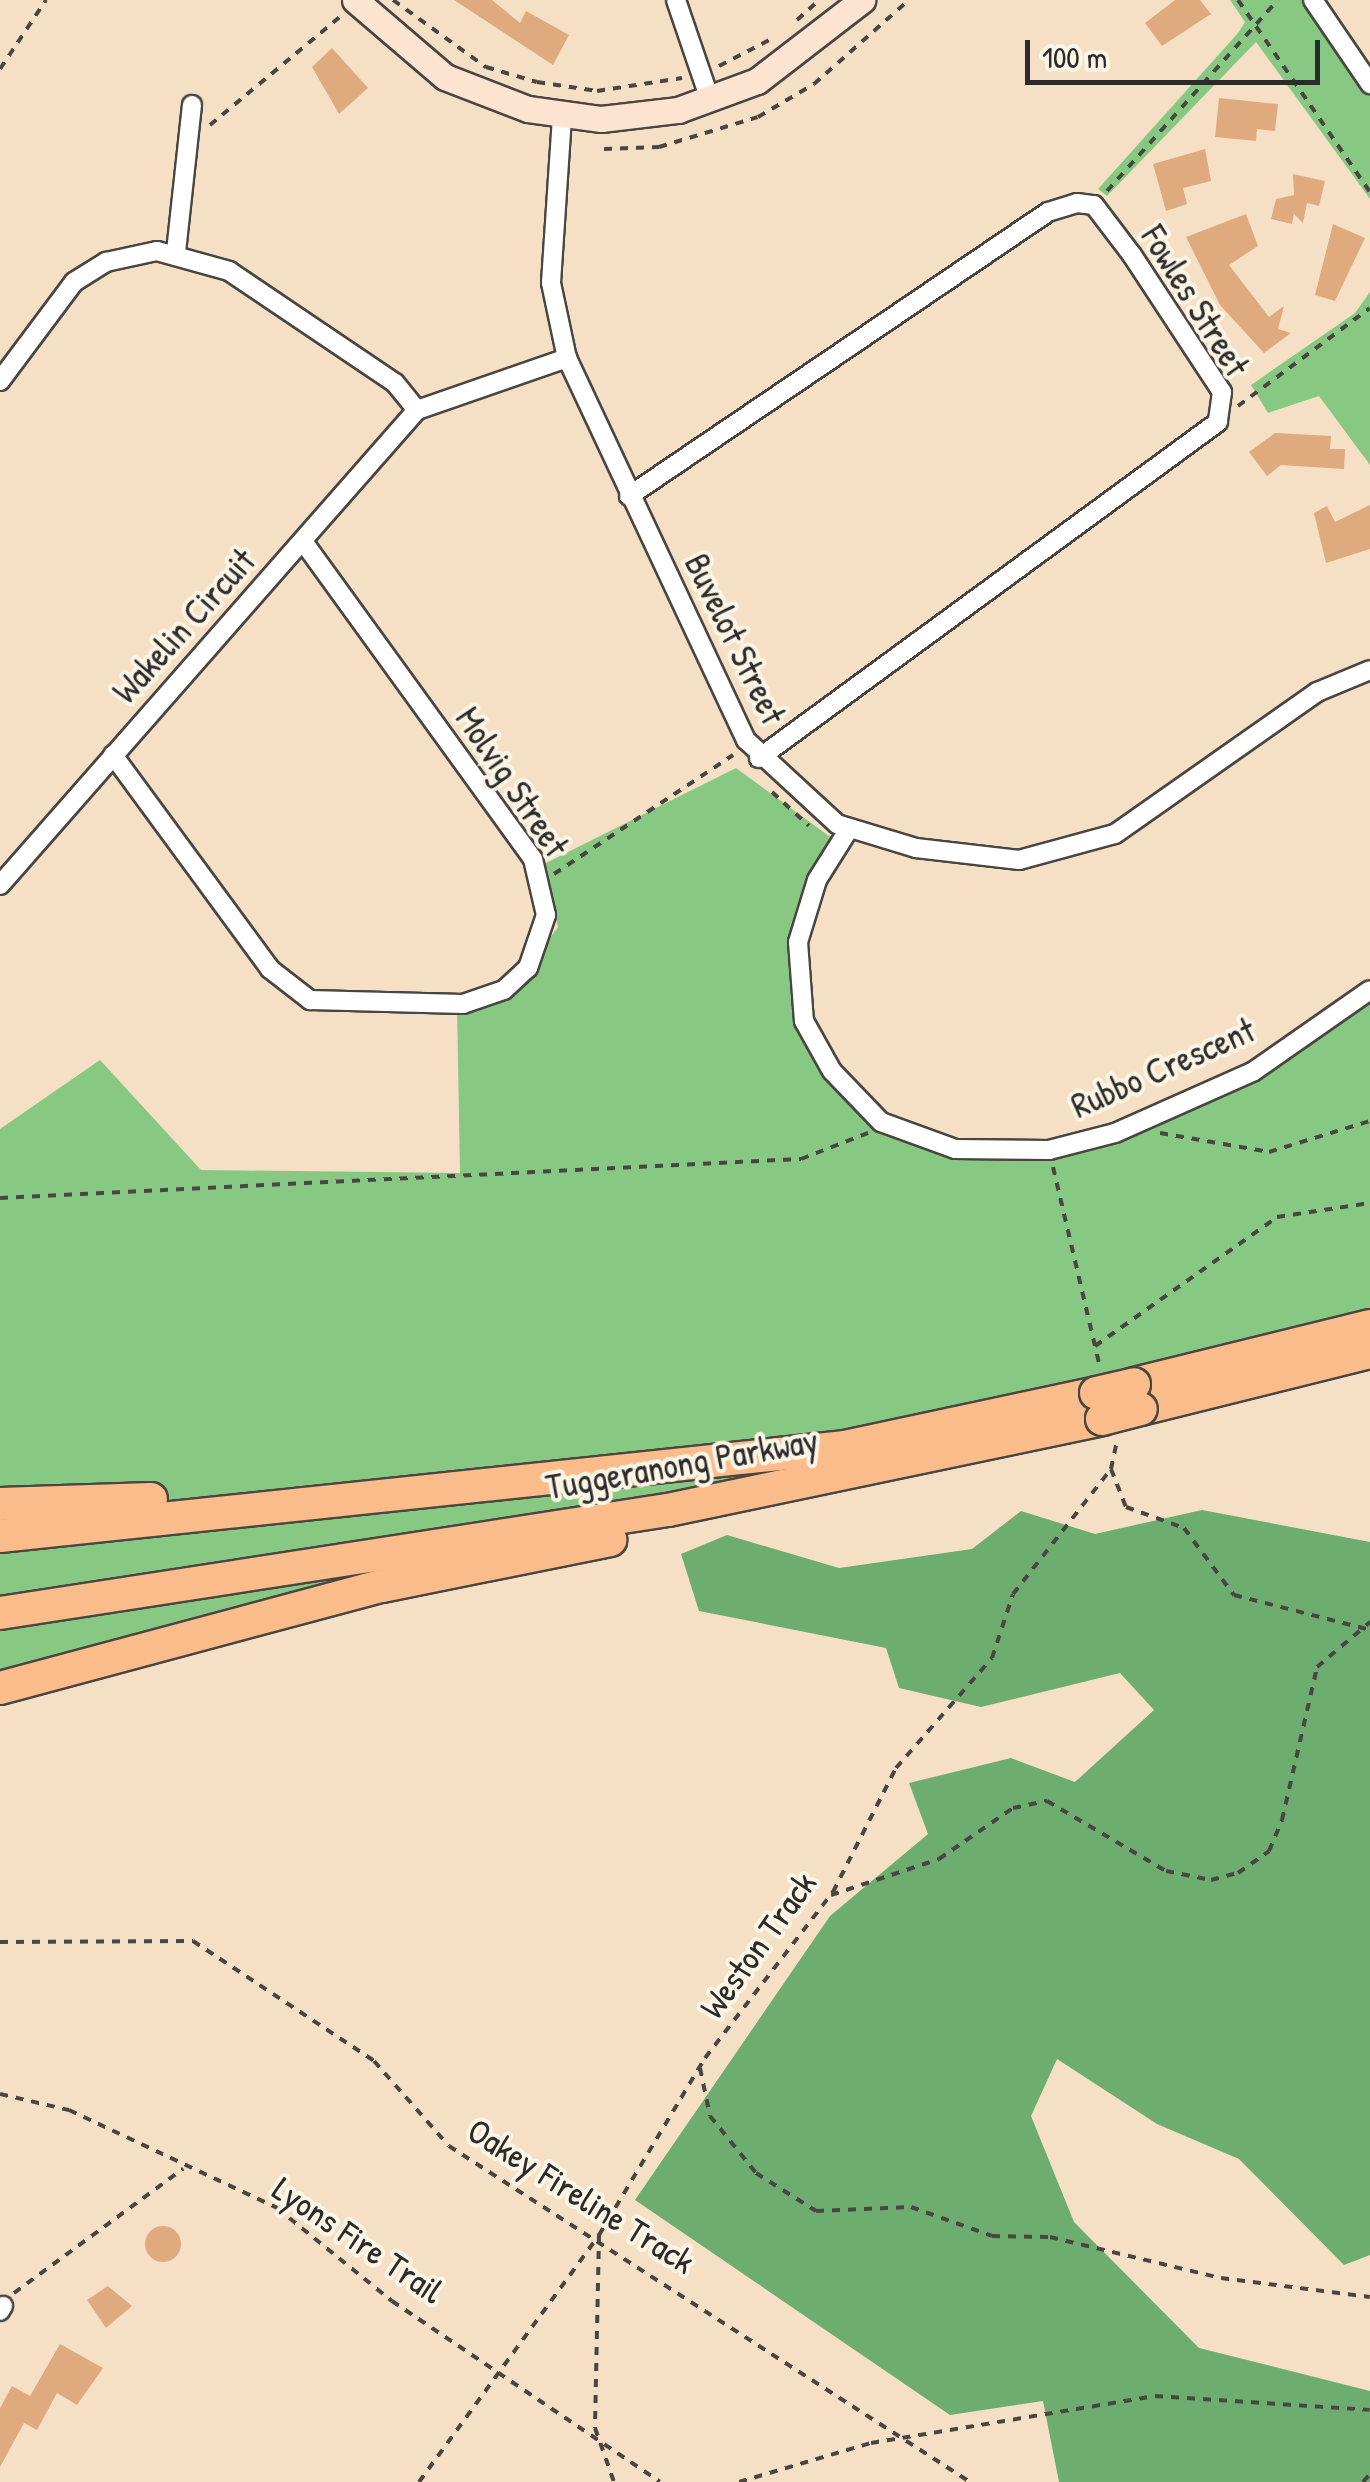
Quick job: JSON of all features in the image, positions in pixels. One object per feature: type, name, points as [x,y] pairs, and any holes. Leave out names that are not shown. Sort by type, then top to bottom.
[{"type":"highway","name":"Tuggeranong Parkway","points":[[0,1613],[840,1476],[1115,1404],[1370,1326]]},
{"type":"highway","name":"Tuggeranong Parkway","points":[[0,1536],[845,1447],[1115,1404],[1370,1352]]},
{"type":"highway","points":[[0,1504],[599,1472]]},
{"type":"highway","points":[[0,1688],[382,1586],[671,1528],[840,1476]]},
{"type":"street","points":[[676,0],[710,100]]},
{"type":"street","points":[[352,10],[445,77],[562,117],[638,117],[710,100],[801,53],[862,0]]},
{"type":"street","points":[[1313,0],[1370,84]]},
{"type":"street","points":[[176,252],[192,104]]},
{"type":"street","name":"Buvelot Street","points":[[562,117],[551,282],[567,358],[737,745],[844,838],[1019,860],[1115,834],[1317,692],[1370,670]]},
{"type":"street","name":"Fowles Street","points":[[629,496],[1048,212],[1094,206],[1222,392],[1220,416],[754,762]]},
{"type":"street","points":[[0,381],[74,282],[125,256],[176,252],[279,302],[396,383],[417,410]]},
{"type":"street","name":"Wakelin Circuit","points":[[0,885],[417,410],[567,358]]},
{"type":"street","name":"Molvig Street","points":[[113,755],[270,969],[310,1000],[492,997],[538,951],[541,882],[303,541]]},
{"type":"street","name":"Rubbo Crescent","points":[[844,838],[798,942],[804,1021],[832,1071],[889,1125],[956,1149],[1049,1150],[1132,1126],[1254,1071],[1370,990]]},
{"type":"path","points":[[0,69],[46,0]]},
{"type":"path","points":[[191,141],[352,10],[330,0]]},
{"type":"path","points":[[393,0],[486,67],[537,82],[597,91],[700,72],[771,40],[819,0]]},
{"type":"path","points":[[1238,0],[1370,192]]},
{"type":"path","points":[[1094,206],[1278,0]]},
{"type":"path","points":[[1220,416],[1370,308]]},
{"type":"path","points":[[541,882],[737,745],[754,762]]},
{"type":"path","points":[[760,778],[844,838]]},
{"type":"path","points":[[1132,1126],[1268,1152],[1370,1121]]},
{"type":"path","points":[[0,1198],[801,1159],[889,1125]]},
{"type":"path","points":[[1049,1150],[1095,1346],[1115,1404]]},
{"type":"path","points":[[1095,1346],[1277,1217],[1370,1202]]},
{"type":"path","name":"Weston Track","points":[[419,2482],[599,2234],[700,2068],[831,1895],[896,1768],[992,1658],[1012,1594],[1111,1469],[1120,1452],[1115,1404]]},
{"type":"path","points":[[1111,1469],[1126,1507],[1184,1528],[1234,1595],[1370,1630]]},
{"type":"path","points":[[831,1895],[939,1859],[1013,1808],[1047,1801],[1166,1871],[1211,1880],[1238,1873],[1269,1851],[1282,1820],[1318,1667],[1370,1622]]},
{"type":"path","name":"Oakey Fireline Track","points":[[0,1942],[193,1940],[374,2061],[449,2146],[599,2234],[911,2438],[970,2482]]},
{"type":"path","points":[[700,2068],[710,2116],[756,2174],[816,2210],[910,2207],[992,2236],[1050,2237],[1221,2278],[1370,2297]]},
{"type":"path","name":"Lyons Fire Trail","points":[[0,2094],[83,2116],[183,2169],[277,2208],[500,2372],[660,2482]]},
{"type":"path","points":[[1,2309],[39,2268],[183,2169]]},
{"type":"path","points":[[599,2234],[600,2440],[614,2482]]},
{"type":"path","points":[[739,2482],[911,2438],[1155,2396],[1370,2410]]},
{"type":"path","points":[[1363,2482],[1370,2474]]},
{"type":"green space","points":[[1230,0],[1304,0],[1370,92],[1370,199],[1256,42],[1107,196],[1098,189],[1238,33],[1245,22]]},
{"type":"green space","points":[[1370,292],[1370,465],[1319,396],[1268,413],[1251,385],[1355,313]]},
{"type":"green space","points":[[736,768],[833,839],[811,879],[799,1023],[879,1127],[954,1153],[1049,1156],[1120,1141],[1253,1083],[1370,1002],[1370,1313],[831,1441],[570,1539],[0,1678],[0,1129],[100,1060],[201,1170],[460,1173],[457,1005],[524,973],[558,927],[544,864]]},
{"type":"green space","points":[[1202,1510],[1370,1542],[1370,2255],[1344,2265],[1239,2159],[1157,2124],[1057,2059],[1031,2116],[1074,2222],[1199,2348],[1370,2391],[1370,2482],[1059,2482],[1043,2401],[950,2415],[635,2200],[830,1916],[928,1834],[909,1783],[1011,1758],[1075,1782],[1154,1710],[1120,1673],[981,1707],[899,1688],[886,1648],[699,1611],[681,1554],[727,1535],[839,1568],[972,1549],[1021,1511],[1095,1534]]},
{"type":"building","points":[[454,0],[492,0],[520,23],[526,11],[569,35],[553,65]]},
{"type":"building","points":[[1175,0],[1200,0],[1211,14],[1162,46],[1145,23]]},
{"type":"building","points":[[332,48],[368,88],[339,114],[312,67]]},
{"type":"building","points":[[1219,98],[1278,104],[1275,131],[1257,129],[1256,141],[1215,137]]},
{"type":"building","points":[[1205,149],[1211,181],[1183,188],[1187,204],[1166,211],[1153,164]]},
{"type":"building","points":[[1293,174],[1325,181],[1319,206],[1307,203],[1303,223],[1294,214],[1292,224],[1271,219],[1276,199],[1294,195]]},
{"type":"building","points":[[1246,214],[1258,246],[1229,265],[1269,317],[1284,306],[1278,329],[1291,333],[1264,353],[1220,305],[1186,237]]},
{"type":"building","points":[[1333,224],[1365,238],[1335,301],[1315,295]]},
{"type":"building","points":[[1275,433],[1331,436],[1330,449],[1345,449],[1344,469],[1281,465],[1267,476],[1249,452]]},
{"type":"building","points":[[1370,505],[1370,549],[1326,563],[1314,513],[1327,506],[1335,522]]},
{"type":"building","points":[[163,2226],[176,2231],[181,2244],[176,2257],[163,2262],[150,2257],[145,2244],[150,2231]]},
{"type":"building","points":[[108,2286],[132,2306],[106,2328],[87,2300]]},
{"type":"building","points":[[60,2344],[103,2368],[77,2405],[57,2393],[37,2430],[24,2423],[0,2467],[0,2408],[12,2386],[30,2396]]}]
